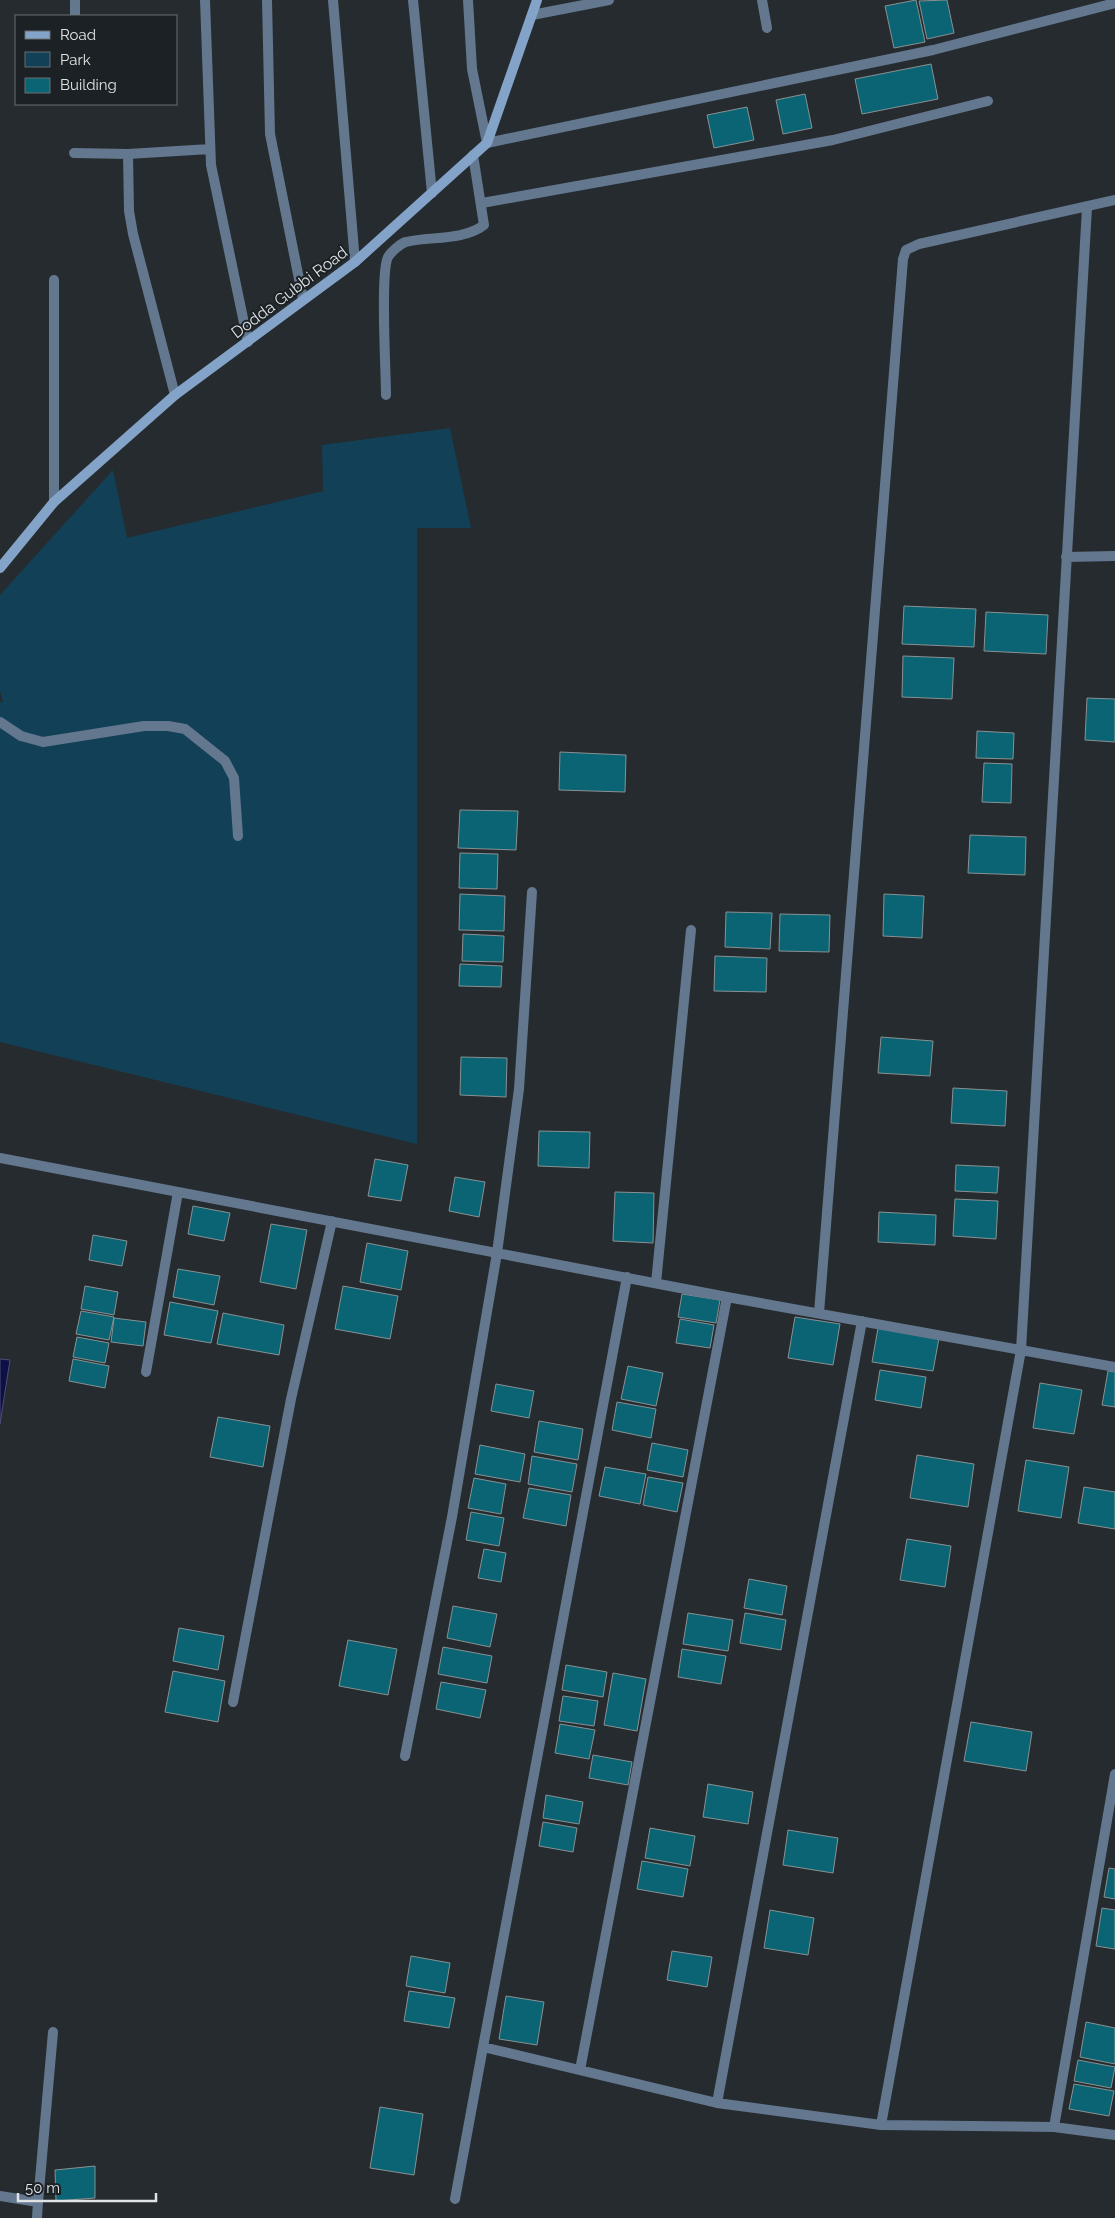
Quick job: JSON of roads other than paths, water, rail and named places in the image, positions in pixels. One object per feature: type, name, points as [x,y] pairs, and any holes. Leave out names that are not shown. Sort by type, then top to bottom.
[{"type":"main road","points":[[487,143],[537,0]]},
{"type":"main road","name":"Dodda Gubbi Road","points":[[0,568],[54,502],[174,396],[355,262],[487,143]]},
{"type":"street","points":[[75,0],[75,15]]},
{"type":"street","points":[[205,0],[211,164],[248,342]]},
{"type":"street","points":[[267,0],[270,134],[303,299]]},
{"type":"street","points":[[333,0],[355,262]]},
{"type":"street","points":[[413,0],[432,193]]},
{"type":"street","points":[[468,0],[472,69],[487,143],[933,50],[1115,3]]},
{"type":"street","points":[[532,15],[608,0]]},
{"type":"street","points":[[762,0],[767,28]]},
{"type":"street","points":[[482,203],[833,140],[988,101]]},
{"type":"street","points":[[74,153],[128,154],[210,149]]},
{"type":"street","points":[[128,154],[129,212],[133,234],[174,396]]},
{"type":"street","points":[[386,395],[384,284],[388,257],[403,242],[477,231],[484,225],[473,155]]},
{"type":"street","points":[[819,1313],[903,259],[906,250],[919,244],[1087,208],[1115,200]]},
{"type":"street","points":[[881,2125],[1021,1350],[1087,208]]},
{"type":"street","points":[[54,280],[54,502]]},
{"type":"street","points":[[1066,557],[1115,556]]},
{"type":"street","points":[[0,722],[21,736],[43,742],[144,726],[168,726],[185,729],[224,761],[234,778],[238,836]]},
{"type":"street","points":[[406,1756],[452,1517],[497,1253],[519,1089],[532,892]]},
{"type":"street","points":[[656,1283],[691,930]]},
{"type":"street","points":[[0,1158],[727,1297],[1115,1367]]},
{"type":"street","points":[[146,1372],[178,1192]]},
{"type":"street","points":[[233,1702],[291,1399],[332,1221]]},
{"type":"street","points":[[455,2200],[626,1277]]},
{"type":"street","points":[[580,2070],[727,1297]]},
{"type":"street","points":[[717,2103],[862,1321]]},
{"type":"street","points":[[1054,2127],[1115,1774]]},
{"type":"street","points":[[37,2218],[53,2032]]},
{"type":"street","points":[[483,2048],[717,2103],[881,2125],[1054,2127],[1115,2136]]},
{"type":"street","points":[[0,2196],[38,2202]]}]
